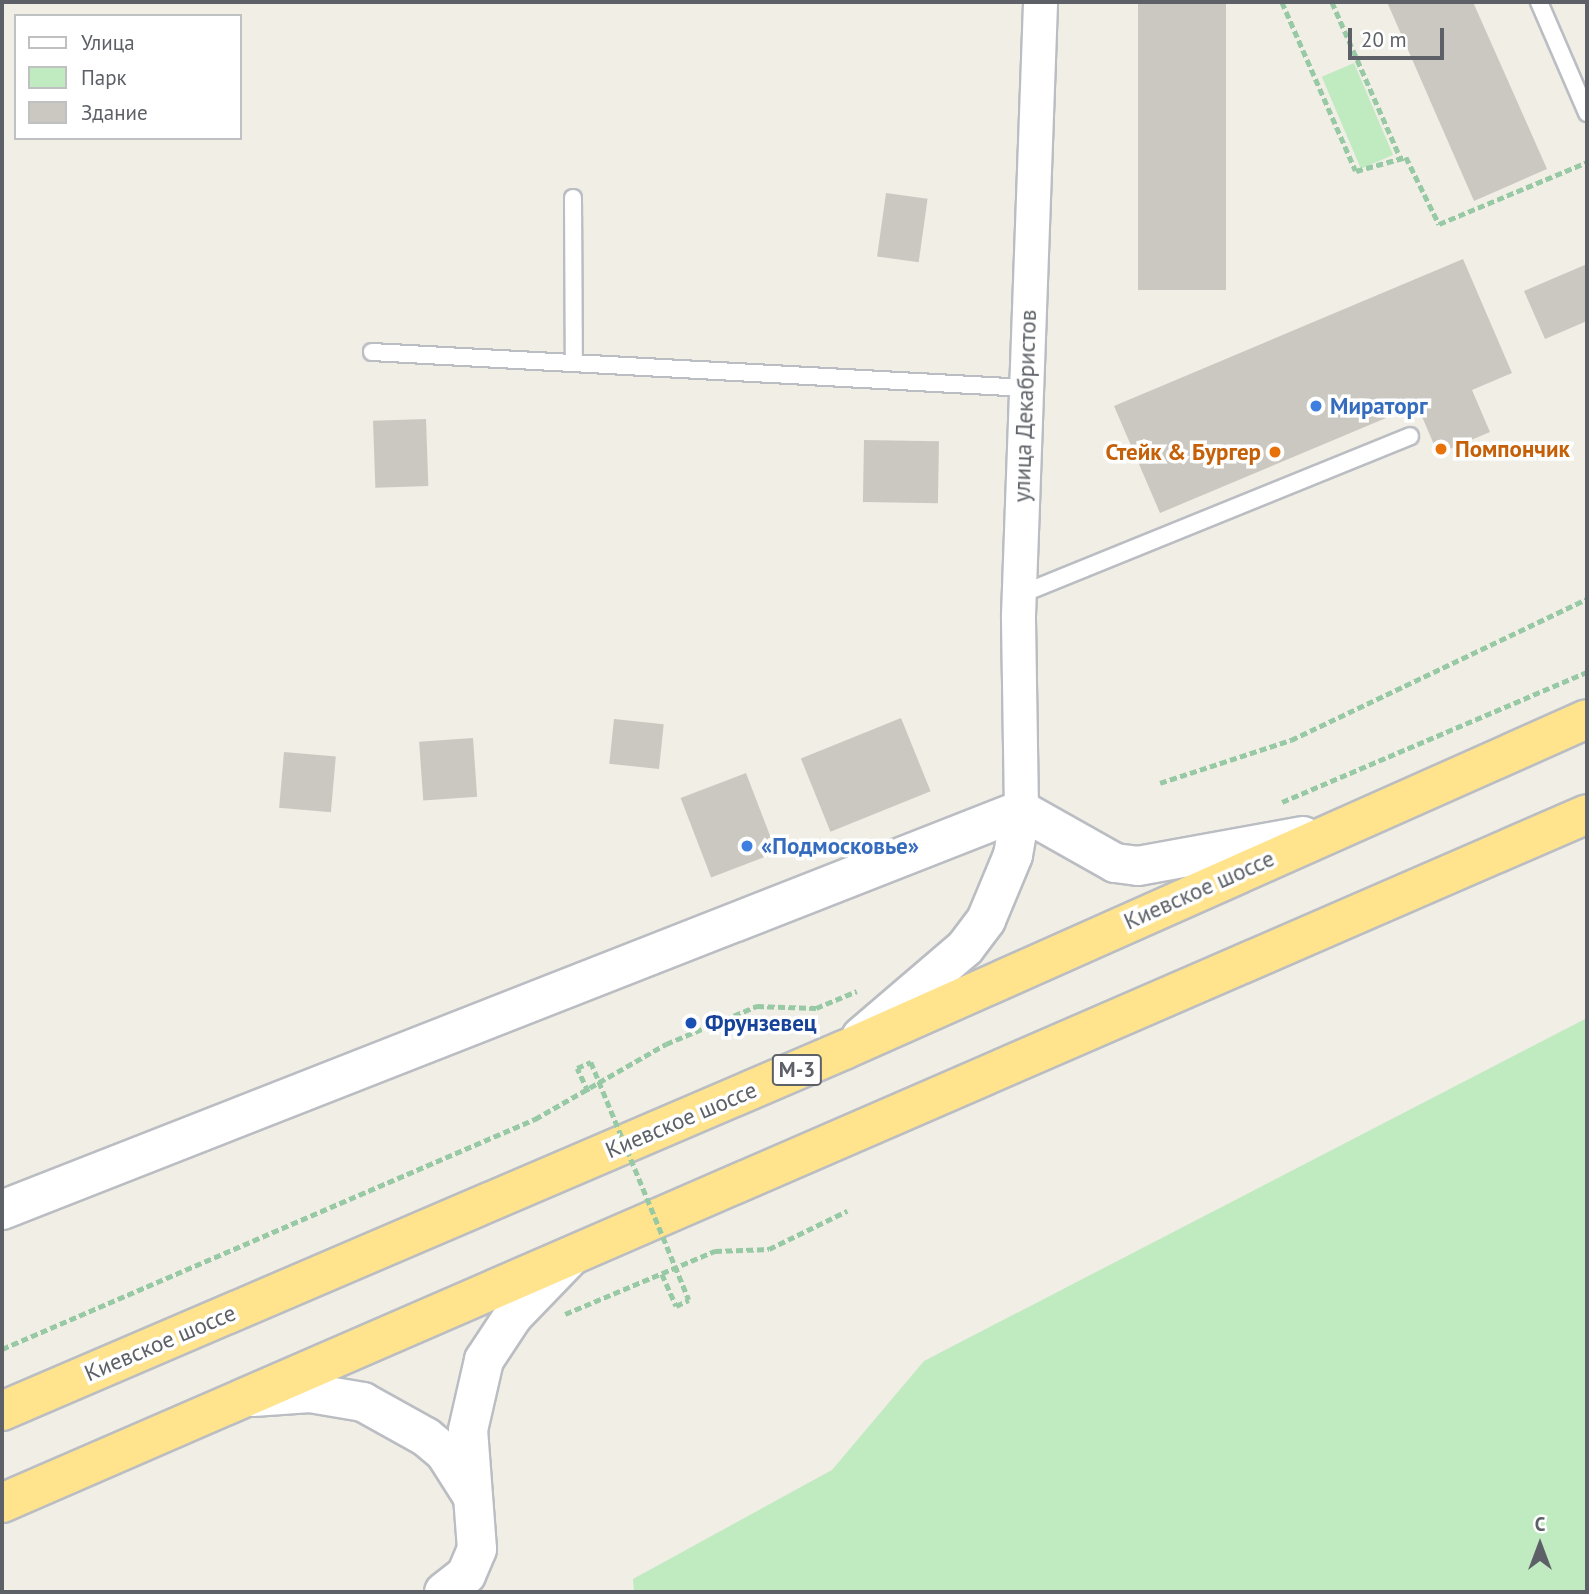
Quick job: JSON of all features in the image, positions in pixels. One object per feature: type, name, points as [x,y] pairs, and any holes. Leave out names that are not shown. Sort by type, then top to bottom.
[{"type":"highway","name":"Киевское шоссе","points":[[2,1411],[844,1050],[1587,719]]},
{"type":"highway","points":[[2,1503],[1587,814]]},
{"type":"street","name":"улица Декабристов","points":[[1021,810],[1019,595],[1040,2]]},
{"type":"street","points":[[1021,810],[1115,863],[1138,866],[1335,829]]},
{"type":"street","points":[[2,1210],[1021,810]]},
{"type":"street","points":[[844,1050],[965,948],[1004,882],[1021,810]]},
{"type":"street","points":[[957,835],[988,841],[1003,860],[1004,882]]},
{"type":"street","points":[[444,1592],[466,1575],[477,1549],[478,1518],[471,1494],[468,1430],[484,1360],[513,1316],[570,1257]]},
{"type":"street","points":[[240,1399],[310,1392],[363,1402],[426,1437],[445,1453],[471,1494]]},
{"type":"lane","points":[[1539,2],[1587,113]]},
{"type":"lane","points":[[573,198],[574,363]]},
{"type":"lane","points":[[372,352],[1026,388]]},
{"type":"lane","points":[[1019,595],[1410,436]]},
{"type":"path","points":[[1282,2],[1356,171],[1400,157],[1409,160],[1439,224],[1587,162]]},
{"type":"path","points":[[1332,2],[1400,157]]},
{"type":"path","points":[[1160,783],[1291,740],[1587,599]]},
{"type":"path","points":[[1271,806],[1587,672]]},
{"type":"path","points":[[2,1349],[588,1092],[641,1056],[757,1006],[816,1007],[867,988]]},
{"type":"path","points":[[588,1092],[578,1068],[591,1062],[689,1300],[676,1306],[662,1274]]},
{"type":"path","points":[[553,1320],[715,1251],[769,1249],[847,1211]]},
{"type":"green space","points":[[1354,63],[1393,155],[1361,169],[1322,77]]},
{"type":"green space","points":[[1587,1018],[1587,1592],[634,1592],[633,1579],[832,1470],[924,1361]]},
{"type":"building","points":[[1138,2],[1226,2],[1226,290],[1138,290]]},
{"type":"building","points":[[1387,2],[1473,2],[1547,169],[1474,201]]},
{"type":"building","points":[[886,193],[928,199],[919,262],[877,256]]},
{"type":"building","points":[[1463,259],[1512,373],[1472,390],[1490,432],[1438,454],[1417,405],[1160,513],[1114,406]]},
{"type":"building","points":[[1587,264],[1587,321],[1545,339],[1524,291]]},
{"type":"building","points":[[426,419],[428,486],[375,488],[373,421]]},
{"type":"building","points":[[864,440],[939,441],[938,503],[863,502]]},
{"type":"building","points":[[901,718],[931,791],[830,832],[801,758]]},
{"type":"building","points":[[614,719],[664,724],[659,769],[609,764]]},
{"type":"building","points":[[473,738],[477,797],[423,801],[419,742]]},
{"type":"building","points":[[284,752],[336,757],[331,812],[279,808]]},
{"type":"building","points":[[746,773],[776,852],[711,877],[681,798]]},
{"type":"place","name":"Мираторг","points":[[1316,406]]},
{"type":"place","name":"Помпончик","points":[[1441,449]]},
{"type":"place","name":"Стейк & Бургер","points":[[1275,452]]},
{"type":"place","name":"«Подмосковье»","points":[[747,846]]},
{"type":"place","name":"Фрунзевец","points":[[691,1023]]}]
